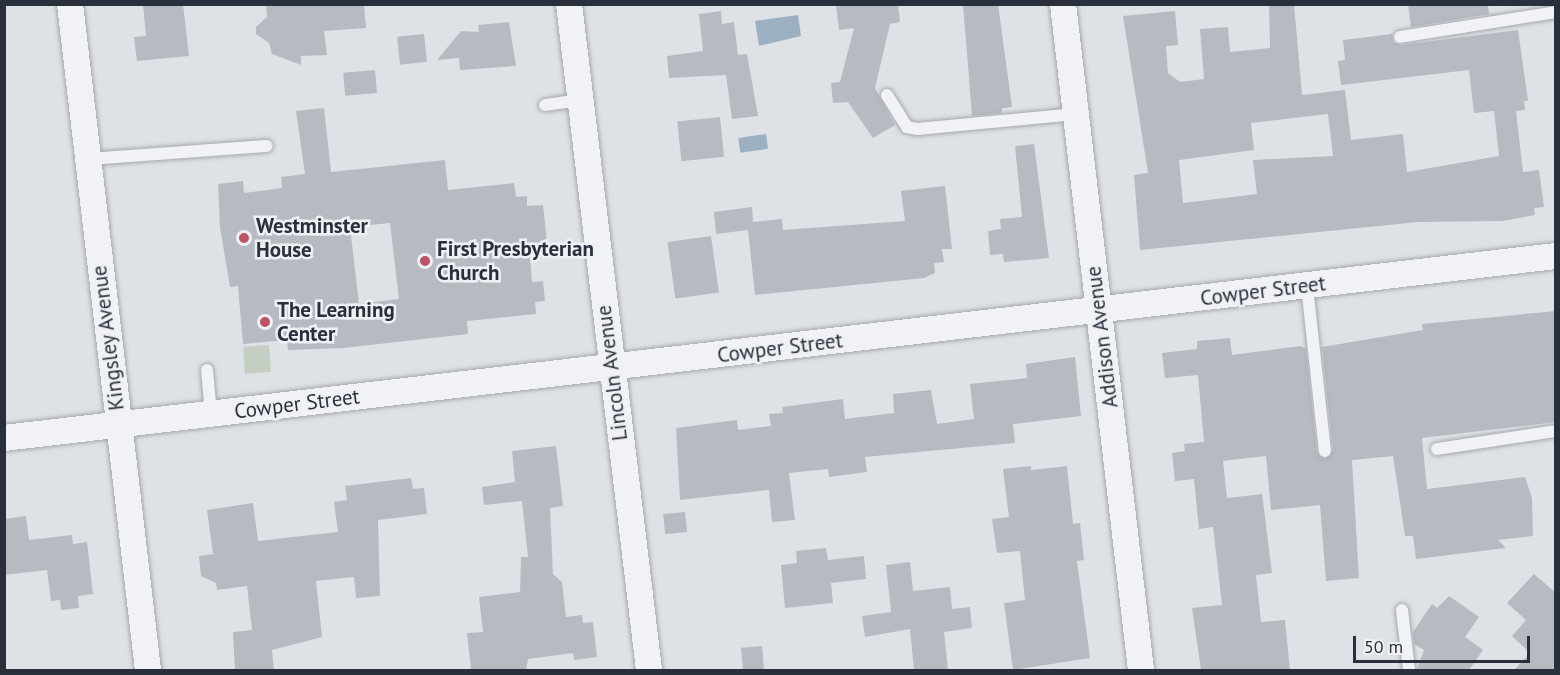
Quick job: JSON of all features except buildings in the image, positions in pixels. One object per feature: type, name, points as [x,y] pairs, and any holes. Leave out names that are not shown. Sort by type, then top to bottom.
[{"type":"street","name":"Kingsley Avenue","points":[[70,4],[148,670]]},
{"type":"street","name":"Lincoln Avenue","points":[[569,4],[649,670]]},
{"type":"street","name":"Addison Avenue","points":[[1063,4],[1141,670]]},
{"type":"street","name":"Cowper Street","points":[[4,438],[1099,312],[1556,256]]},
{"type":"lane","points":[[1400,37],[1556,12]]},
{"type":"lane","points":[[886,95],[907,127],[917,129],[1076,114]]},
{"type":"lane","points":[[544,105],[580,100]]},
{"type":"lane","points":[[88,159],[267,147]]},
{"type":"lane","points":[[1307,286],[1325,451]]},
{"type":"lane","points":[[207,370],[211,414]]},
{"type":"lane","points":[[1437,448],[1556,431]]},
{"type":"lane","points":[[1402,610],[1409,670]]},
{"type":"green space","points":[[269,345],[271,372],[245,374],[243,347]]},
{"type":"water","points":[[798,15],[801,36],[759,46],[755,21]]},
{"type":"water","points":[[766,134],[768,149],[740,153],[738,138]]},
{"type":"place","name":"Westminster House","points":[[244,238]]},
{"type":"place","name":"First Presbyterian Church","points":[[425,261]]},
{"type":"place","name":"The Learning Center","points":[[265,322]]}]
